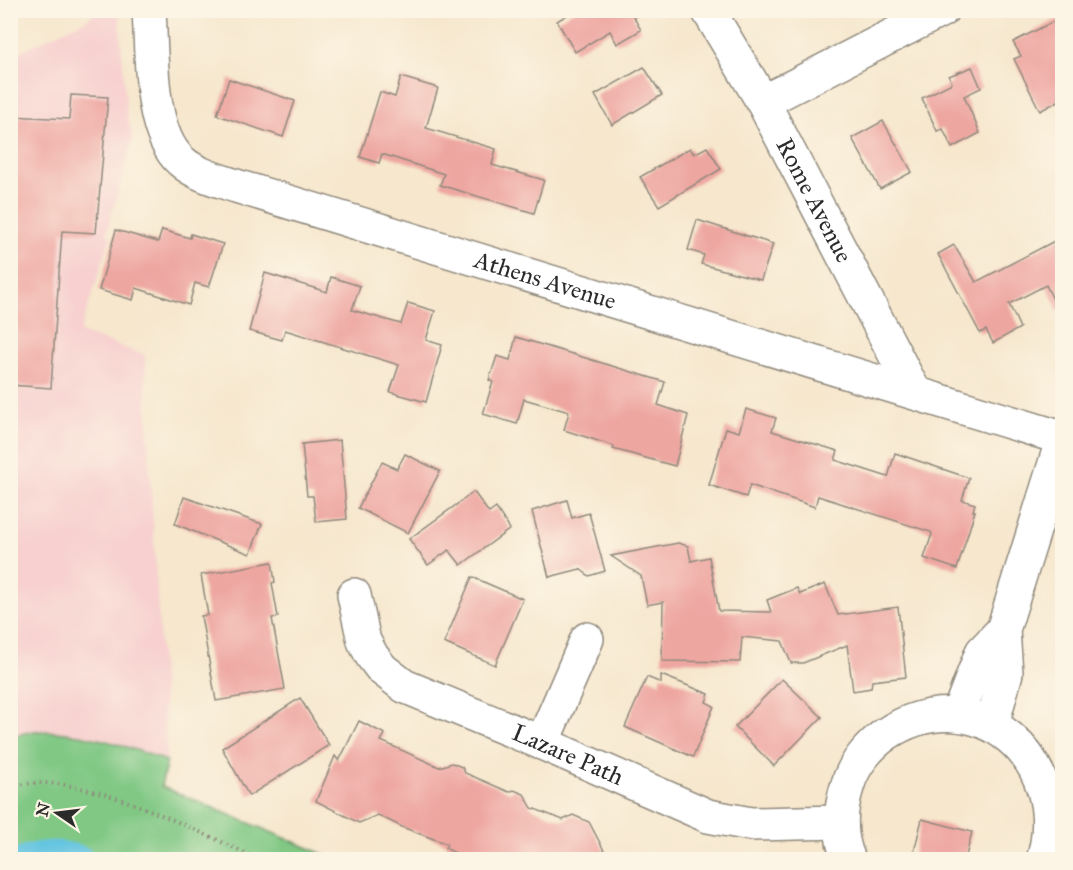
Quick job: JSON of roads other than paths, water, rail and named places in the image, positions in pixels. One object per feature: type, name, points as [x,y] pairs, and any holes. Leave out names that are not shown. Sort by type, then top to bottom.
[{"type":"street","name":"Athens Avenue","points":[[149,10],[156,102],[163,135],[175,154],[190,168],[236,186],[914,391],[1062,439]]},
{"type":"street","name":"Rome Avenue","points":[[708,10],[763,102],[914,391]]},
{"type":"street","points":[[763,102],[942,10]]},
{"type":"street","points":[[992,725],[1006,673],[1004,630],[1062,439]]},
{"type":"street","name":"Lazare Path","points":[[354,595],[364,641],[372,656],[382,669],[404,686],[542,743],[708,816],[751,824],[841,822]]},
{"type":"street","points":[[958,715],[982,652],[1004,630]]},
{"type":"street","points":[[542,743],[586,639]]},
{"type":"street","points":[[849,860],[845,850],[841,822],[843,798],[851,775],[863,755],[880,738],[900,725],[922,717],[958,715],[992,725],[1012,738],[1028,754],[1041,774],[1049,797],[1051,821],[1043,860]]},
{"type":"waterway","points":[[24,860],[52,855],[81,860]]}]
